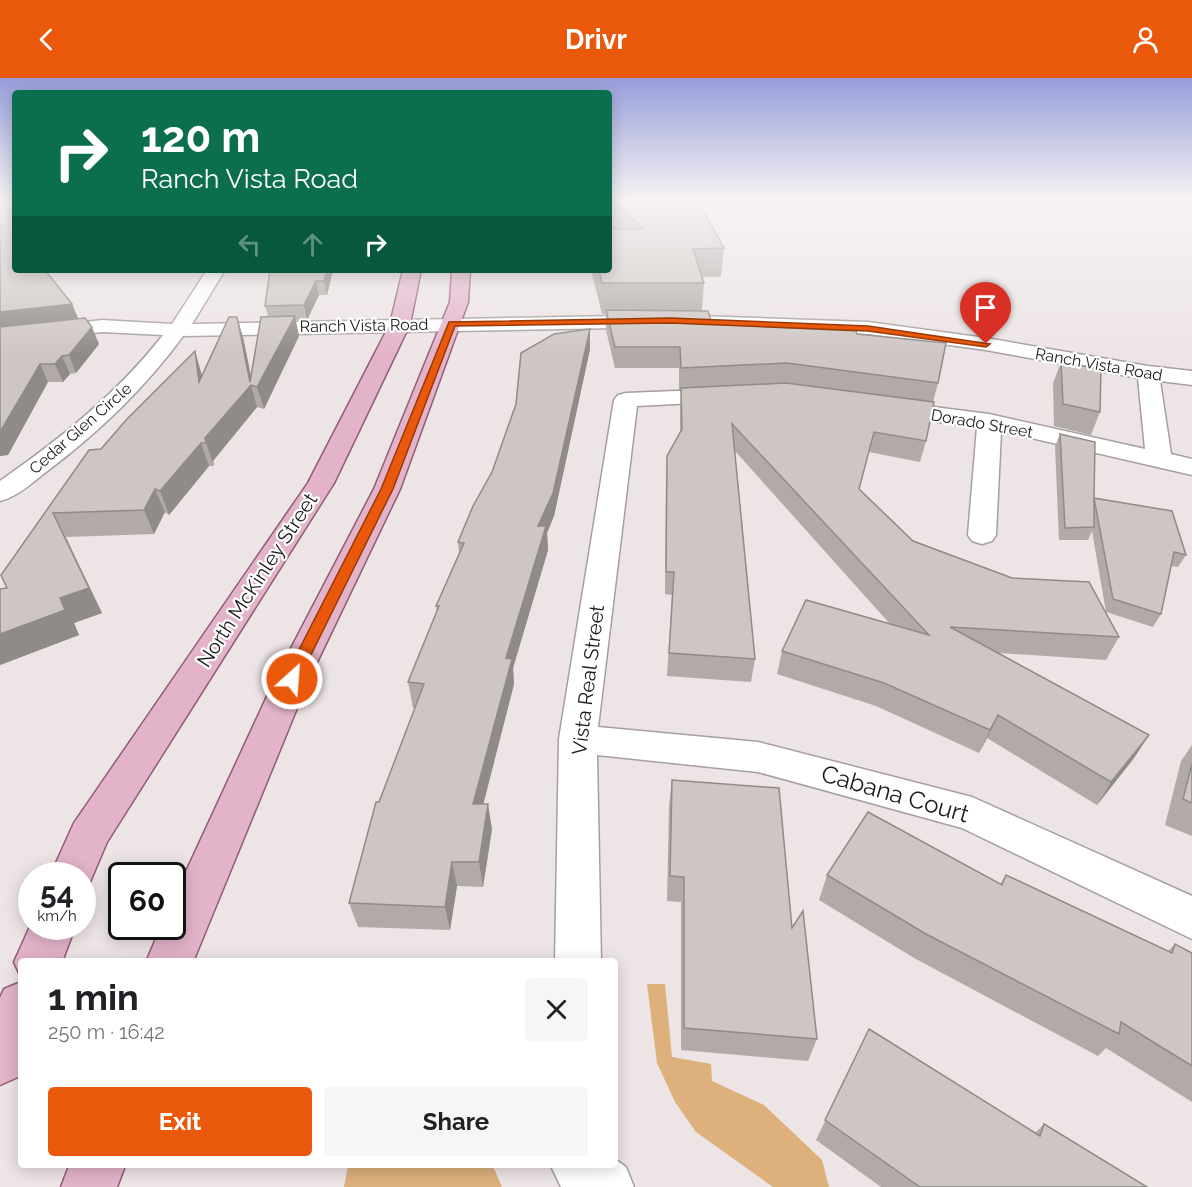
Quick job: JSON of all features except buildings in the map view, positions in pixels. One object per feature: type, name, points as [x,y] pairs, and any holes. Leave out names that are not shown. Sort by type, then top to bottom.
[{"type":"main road","name":"North McKinley Street","points":[[77,862],[88,835],[321,483],[400,324],[411,273]]},
{"type":"main road","points":[[171,958],[292,679],[387,489],[452,324],[459,302],[460,273]]},
{"type":"main road","points":[[40,958],[47,940]]},
{"type":"main road","points":[[0,1059],[18,1014]]},
{"type":"main road","points":[[89,1187],[96,1168]]},
{"type":"street","name":"Cedar Glen Circle","points":[[0,493],[23,478],[121,395],[178,330],[214,273]]},
{"type":"street","name":"Ranch Vista Road","points":[[0,338],[102,326],[178,330],[400,324],[670,321],[868,328],[986,344],[1148,373],[1192,378]]},
{"type":"street","points":[[1148,373],[1159,461]]},
{"type":"street","name":"Vista Real Street","points":[[578,958],[578,739],[626,400],[749,395]]},
{"type":"street","name":"Dorado Street","points":[[863,404],[989,421],[1192,467]]},
{"type":"street","points":[[982,535],[989,421]]},
{"type":"street","name":"Cabana Court","points":[[578,739],[758,757],[972,814],[1192,918]]},
{"type":"street","points":[[582,1168],[606,1187]]},
{"type":"shaded area","points":[[647,984],[665,984],[672,1057],[711,1064],[712,1081],[764,1105],[822,1160],[829,1187],[773,1187],[696,1132],[675,1102],[657,1063]]},
{"type":"shaded area","points":[[348,1168],[494,1168],[502,1187],[344,1187]]},
{"type":"route","points":[[292,679],[387,489],[452,324],[670,321],[868,328],[986,344]]}]
